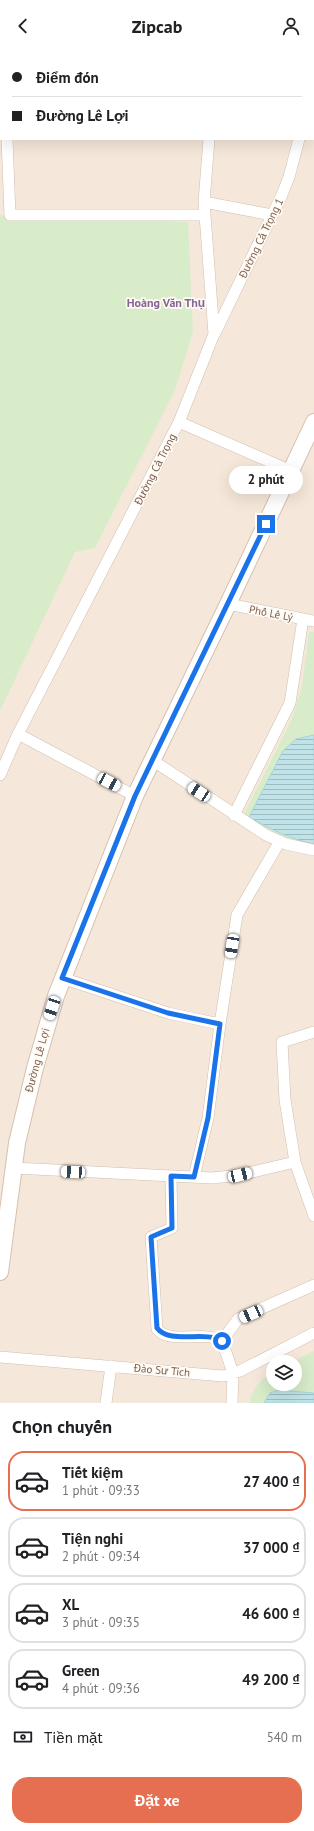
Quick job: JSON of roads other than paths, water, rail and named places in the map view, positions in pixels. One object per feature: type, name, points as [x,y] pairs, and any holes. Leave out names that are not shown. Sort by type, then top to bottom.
[{"type":"main road","name":"Đường Lê Lợi","points":[[0,1272],[17,1143],[33,1074],[48,1020],[62,978],[135,796],[314,422]]},
{"type":"street","points":[[7,140],[10,214],[204,215]]},
{"type":"street","name":"Đường Cả Trọng","points":[[0,775],[18,734],[179,422],[214,334],[204,215],[209,140]]},
{"type":"street","name":"Đường Cả Trọng 1","points":[[214,334],[272,216],[289,177],[299,140]]},
{"type":"street","points":[[204,202],[272,216]]},
{"type":"street","points":[[179,422],[291,471]]},
{"type":"street","name":"Phố Lê Lý","points":[[228,604],[309,620]]},
{"type":"street","points":[[234,815],[290,703],[309,620]]},
{"type":"street","points":[[18,734],[135,796]]},
{"type":"street","points":[[152,760],[266,835],[280,841],[314,850]]},
{"type":"street","points":[[194,1177],[208,1118],[220,1024],[237,915],[280,841]]},
{"type":"street","points":[[62,978],[168,1013],[220,1024]]},
{"type":"street","points":[[314,1032],[282,1042],[285,1100],[296,1162],[309,1188],[314,1216]]},
{"type":"street","points":[[14,1168],[194,1177],[228,1177],[296,1162]]},
{"type":"street","points":[[171,1176],[172,1228],[151,1237],[157,1328],[164,1335],[213,1338],[222,1341],[233,1374],[232,1403]]},
{"type":"street","points":[[222,1341],[238,1319],[314,1285]]},
{"type":"street","name":"Đào Sư Tích","points":[[0,1357],[223,1376],[233,1374],[314,1334]]},
{"type":"street","points":[[106,1403],[111,1366]]},
{"type":"water","points":[[314,735],[314,844],[280,833],[249,817],[283,751],[296,739]]},
{"type":"water","points":[[275,1391],[290,1391],[314,1393],[314,1403],[264,1403],[270,1393]]},
{"type":"district","name":"Hoàng Văn Thụ","points":[[166,303]]}]
